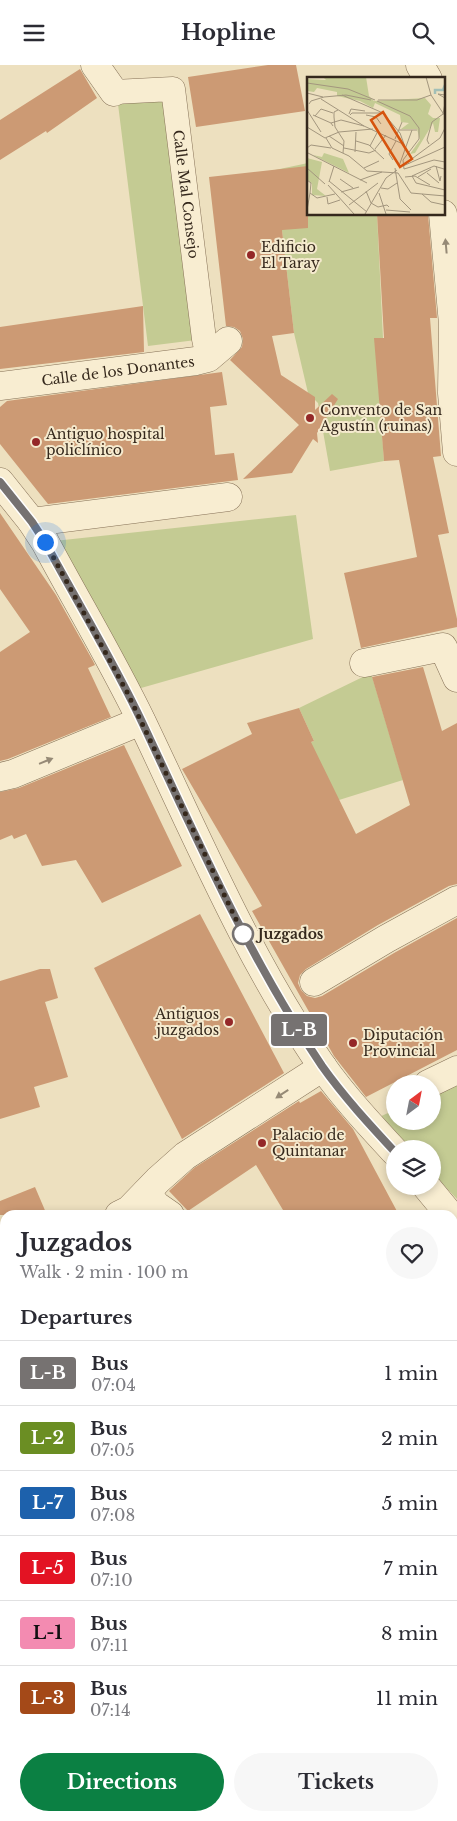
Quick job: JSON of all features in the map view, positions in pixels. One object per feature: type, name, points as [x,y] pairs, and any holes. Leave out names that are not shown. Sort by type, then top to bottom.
[{"type":"street","points":[[95,65],[114,93]]},
{"type":"street","points":[[420,65],[427,77]]},
{"type":"street","name":"Calle Mal Consejo","points":[[114,93],[173,89],[204,339],[218,350]]},
{"type":"street","points":[[443,215],[453,324],[457,452]]},
{"type":"street","name":"Calle de los Donantes","points":[[0,386],[218,350]]},
{"type":"street","points":[[1,486],[32,522],[113,667],[142,721],[243,934],[282,1004],[323,1067],[386,1143]]},
{"type":"street","points":[[32,522],[228,497]]},
{"type":"street","points":[[364,663],[450,645],[457,678]]},
{"type":"street","points":[[0,777],[13,774],[142,721]]},
{"type":"street","points":[[314,982],[457,900]]},
{"type":"street","points":[[136,1210],[156,1207],[185,1156],[323,1067]]},
{"type":"street","points":[[441,1078],[457,1070]]},
{"type":"green space","points":[[173,89],[204,339],[148,346],[117,96]]},
{"type":"green space","points":[[307,163],[307,215],[377,215],[383,338],[375,338],[384,461],[330,471],[318,403],[308,393],[294,333],[275,170]]},
{"type":"green space","points":[[296,515],[313,639],[127,692],[45,542]]},
{"type":"green space","points":[[371,673],[403,780],[339,800],[298,748],[314,741],[299,708]]},
{"type":"green space","points":[[457,1079],[457,1199],[441,1182],[441,1140],[401,1140],[391,1130],[441,1130],[441,1087]]},
{"type":"green space","points":[[386,1114],[386,1124],[379,1117]]},
{"type":"building","points":[[268,65],[296,65],[305,111],[196,127],[188,77]]},
{"type":"building","points":[[80,69],[97,98],[47,133],[46,131],[0,160],[0,120]]},
{"type":"building","name":"Edificio El Taray","points":[[307,166],[308,228],[282,230],[294,333],[272,336],[281,375],[315,397],[315,410],[332,394],[338,399],[317,433],[318,443],[313,439],[292,473],[243,479],[299,425],[230,360],[242,347],[243,339],[240,331],[234,327],[226,326],[209,177]]},
{"type":"building","points":[[377,215],[428,215],[437,318],[430,318],[441,456],[433,457],[449,533],[438,535],[457,619],[457,627],[361,648],[344,573],[417,557],[399,460],[384,461],[374,338],[384,338]]},
{"type":"building","points":[[143,306],[144,352],[0,369],[0,327]]},
{"type":"building","name":"Antiguo hospital policlínico","points":[[222,372],[227,405],[210,407],[215,455],[234,453],[238,480],[48,504],[0,444],[0,407],[7,401]]},
{"type":"building","points":[[0,513],[56,595],[93,661],[95,665],[88,668],[111,717],[0,761],[0,652],[30,632],[0,589]]},
{"type":"building","points":[[423,667],[442,731],[457,723],[457,884],[449,886],[378,925],[306,969],[300,975],[298,983],[301,990],[307,996],[315,998],[322,996],[457,918],[457,1050],[409,1075],[386,1075],[386,1087],[366,1097],[334,1056],[252,911],[262,906],[182,769],[252,734],[247,723],[299,708],[314,741],[311,742],[356,834],[410,805],[372,677]]},
{"type":"building","points":[[124,745],[182,866],[102,903],[76,860],[42,866],[26,834],[14,839],[12,835],[0,840],[0,792],[19,788]]},
{"type":"building","name":"Antiguos juzgados","points":[[200,914],[284,1073],[182,1139],[94,968]]},
{"type":"building","points":[[40,969],[50,969],[58,998],[45,1002],[68,1077],[34,1087],[40,1107],[0,1119],[0,981]]},
{"type":"building","name":"Palacio de Quintanar","points":[[321,1091],[353,1129],[386,1191],[386,1195],[388,1195],[396,1210],[283,1210],[256,1165],[189,1210],[187,1210],[169,1191],[194,1168],[299,1101],[300,1103]]},
{"type":"building","points":[[35,1187],[45,1210],[0,1210],[0,1201]]},
{"type":"bus line","name":"L-B","points":[[0,482],[32,522],[45,542],[127,692],[243,934],[282,1004],[323,1067],[361,1115],[386,1142]]},
{"type":"place","name":"Edificio El Taray","points":[[251,255]]},
{"type":"place","name":"Convento de San Agustín (ruinas)","points":[[310,418]]},
{"type":"place","name":"Antiguo hospital policlínico","points":[[36,442]]},
{"type":"place","name":"Juzgados","points":[[243,934]]},
{"type":"place","name":"Antiguos juzgados","points":[[229,1022]]},
{"type":"place","name":"Diputación Provincial","points":[[353,1043]]},
{"type":"place","name":"Palacio de Quintanar","points":[[262,1143]]},
{"type":"route","points":[[45,542],[127,692],[243,934]]}]
